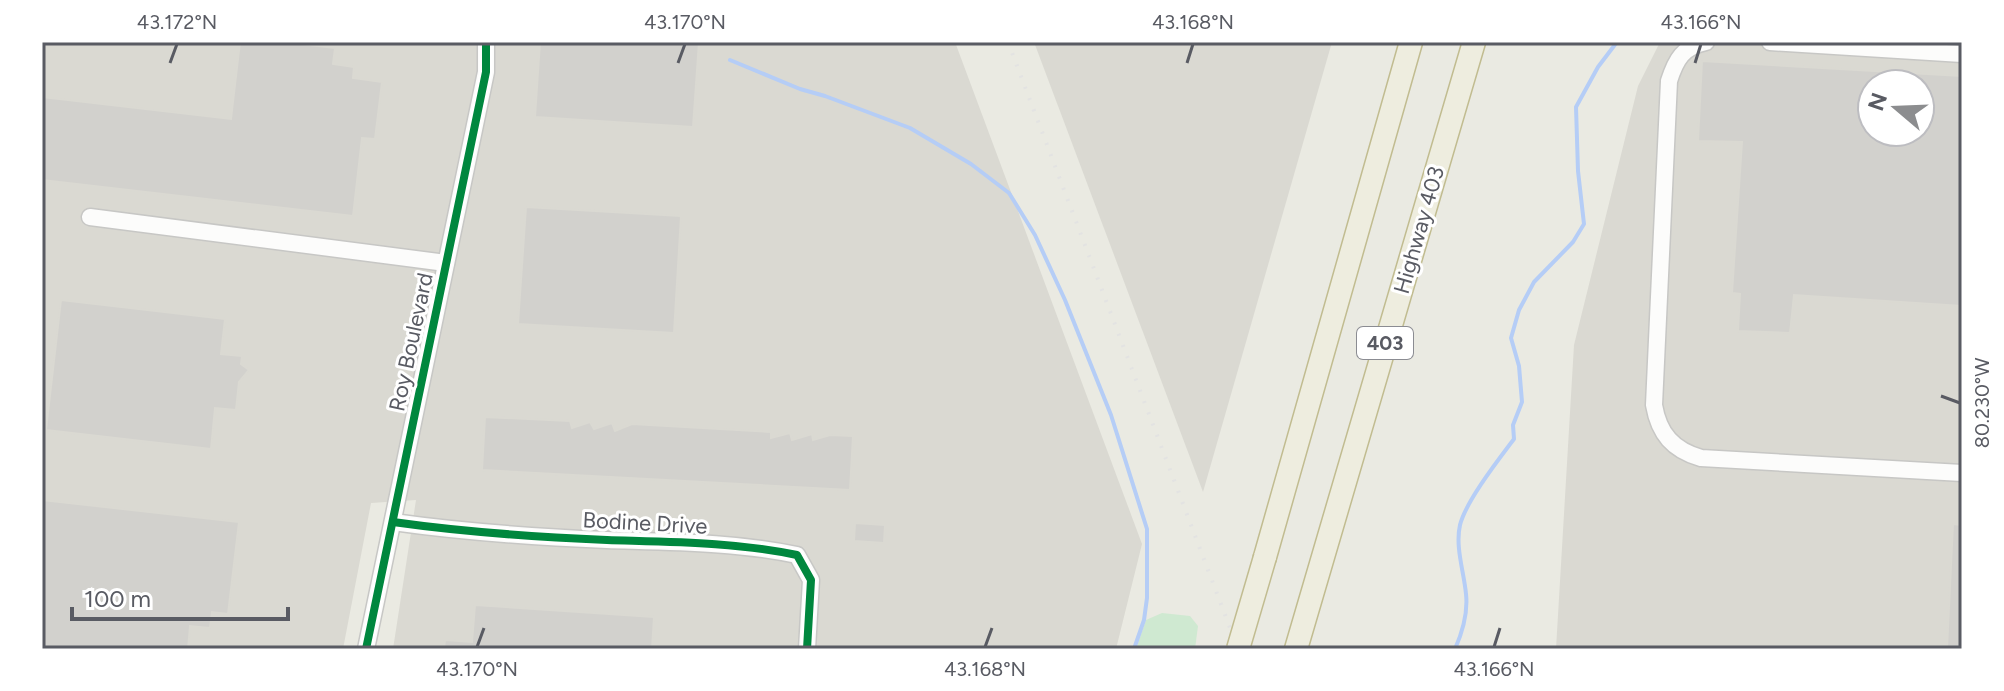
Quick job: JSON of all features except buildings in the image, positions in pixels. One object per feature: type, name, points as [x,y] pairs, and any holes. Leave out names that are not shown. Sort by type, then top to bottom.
[{"type":"highway","name":"403","points":[[1238,649],[1411,42]]},
{"type":"highway","name":"Highway 403","points":[[1297,647],[1474,42]]},
{"type":"street","name":"Roy Boulevard","points":[[366,649],[486,72],[486,42]]},
{"type":"street","points":[[1706,42],[1689,46],[1676,60],[1669,81],[1654,405],[1663,434],[1673,445],[1701,458],[1962,473]]},
{"type":"street","points":[[1770,42],[1962,54]]},
{"type":"street","points":[[90,217],[446,263]]},
{"type":"street","name":"Bodine Drive","points":[[393,522],[450,530],[724,545],[797,555],[811,580],[807,649]]},
{"type":"shaded area","points":[[42,42],[955,42],[1142,544],[1116,649],[393,649],[416,500],[371,503],[343,649],[42,649]]},
{"type":"shaded area","points":[[1034,42],[1332,42],[1203,492]]},
{"type":"shaded area","points":[[1660,42],[1962,42],[1962,649],[1556,649],[1574,345],[1638,86]]},
{"type":"green space","points":[[1162,613],[1190,616],[1198,626],[1195,649],[1136,649],[1146,620]]},
{"type":"waterway","points":[[1455,649],[1466,608],[1459,551],[1460,525],[1476,493],[1514,439],[1513,425],[1522,402],[1519,366],[1511,338],[1519,310],[1534,282],[1573,242],[1584,224],[1576,107],[1598,67],[1617,42]]},
{"type":"waterway","points":[[730,60],[910,128],[971,164],[1009,193],[1035,235],[1065,300],[1111,415],[1147,529],[1147,598],[1144,620],[1134,649]]},
{"type":"railway","points":[[1008,42],[1238,649]]},
{"type":"cycle path","points":[[366,649],[486,72],[486,42]]},
{"type":"cycle path","points":[[393,522],[526,536],[727,545],[797,555],[811,580],[807,649]]}]
